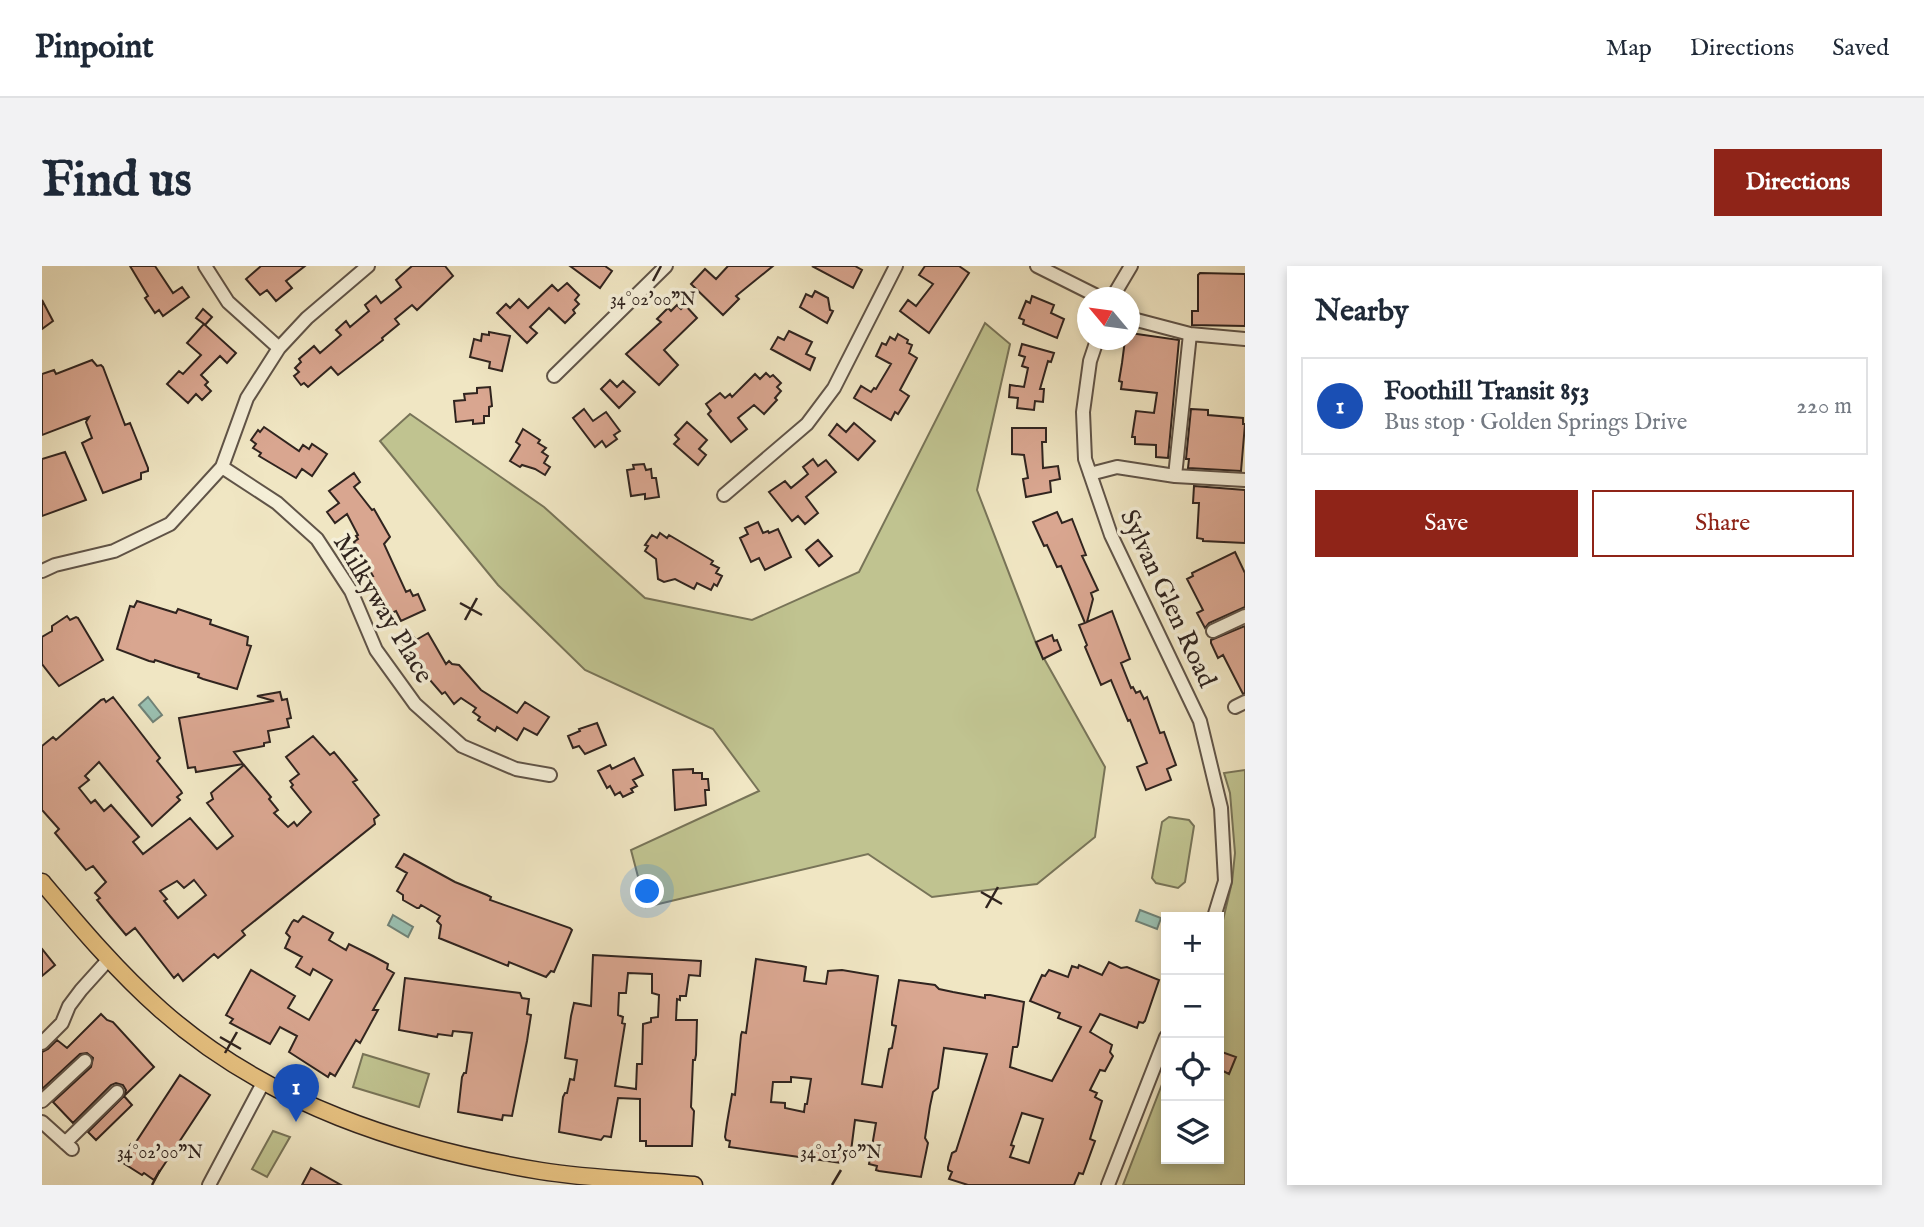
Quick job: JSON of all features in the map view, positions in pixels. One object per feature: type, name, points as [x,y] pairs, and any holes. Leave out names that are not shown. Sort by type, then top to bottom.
[{"type":"main road","points":[[42,883],[108,960],[193,1036],[263,1083],[335,1117],[440,1152],[543,1171],[694,1185]]},
{"type":"street","points":[[205,266],[228,302],[279,348]]},
{"type":"street","points":[[42,571],[55,565],[114,551],[170,524],[222,467],[247,398],[279,348],[307,318],[368,266]]},
{"type":"street","points":[[554,376],[666,266]]},
{"type":"street","points":[[724,495],[807,424],[834,387],[895,266]]},
{"type":"street","points":[[1037,266],[1079,287]]},
{"type":"street","points":[[1119,287],[1131,266]]},
{"type":"street","points":[[1140,321],[1190,334],[1245,339]]},
{"type":"street","points":[[1175,475],[1190,334]]},
{"type":"street","name":"Sylvan Glen Road","points":[[1094,350],[1083,412],[1085,459],[1111,535],[1200,721],[1221,808],[1225,881],[1216,912]]},
{"type":"street","name":"Milkyway Place","points":[[222,467],[277,503],[317,539],[351,591],[376,650],[415,704],[463,746],[516,769],[550,775]]},
{"type":"street","points":[[1090,474],[1117,467],[1245,480]]},
{"type":"street","points":[[1213,631],[1245,616]]},
{"type":"street","points":[[42,1043],[62,1023],[69,1006],[108,960]]},
{"type":"street","points":[[1108,1185],[1166,1038]]},
{"type":"street","points":[[42,1101],[85,1061]]},
{"type":"street","points":[[209,1185],[263,1083]]},
{"type":"street","points":[[42,1122],[69,1146],[117,1092]]},
{"type":"green space","points":[[985,323],[1010,344],[977,490],[1037,646],[1105,767],[1095,837],[1037,884],[932,897],[868,854],[646,907],[631,850],[759,791],[713,729],[585,670],[498,585],[380,441],[410,414],[544,507],[645,598],[752,620],[859,572]]},
{"type":"green space","points":[[1245,770],[1245,1185],[1123,1185],[1161,1087],[1161,1164],[1224,1164],[1224,916],[1235,853],[1230,793],[1224,773]]},
{"type":"green space","points":[[1169,817],[1189,820],[1194,826],[1185,882],[1178,888],[1156,883],[1152,878],[1162,822]]},
{"type":"green space","points":[[363,1054],[429,1074],[419,1107],[353,1087]]},
{"type":"green space","points":[[273,1131],[290,1137],[267,1177],[252,1169]]},
{"type":"shaded area","points":[[148,697],[162,715],[153,722],[139,705]]},
{"type":"shaded area","points":[[1140,910],[1161,918],[1157,929],[1136,921]]},
{"type":"shaded area","points":[[393,915],[413,927],[408,937],[388,925]]},
{"type":"building","points":[[130,266],[155,266],[173,293],[182,287],[189,297],[163,316],[159,310],[155,313]]},
{"type":"building","points":[[261,266],[305,266],[286,281],[292,288],[276,301],[267,290],[260,295],[246,279]]},
{"type":"building","points":[[412,266],[445,266],[453,276],[417,310],[412,305],[395,319],[399,324],[382,338],[383,340],[338,375],[331,367],[308,387],[304,383],[301,385],[294,376],[299,372],[295,368],[301,362],[299,359],[314,346],[320,353],[341,335],[336,330],[346,321],[350,327],[369,311],[365,305],[376,296],[381,303],[401,287],[396,280]]},
{"type":"building","points":[[570,266],[605,266],[612,271],[600,288]]},
{"type":"building","points":[[728,266],[773,266],[736,296],[739,299],[723,315],[691,284],[705,269],[716,279]]},
{"type":"building","points":[[812,266],[855,266],[862,270],[853,288]]},
{"type":"building","points":[[925,266],[959,266],[969,273],[929,333],[900,311],[908,300],[916,306],[933,284],[919,275]]},
{"type":"building","points":[[1200,273],[1245,274],[1245,326],[1192,325],[1192,311],[1198,311]]},
{"type":"building","points":[[567,283],[579,295],[575,300],[579,304],[573,310],[575,313],[565,323],[549,308],[530,327],[537,333],[527,343],[497,313],[506,304],[510,308],[519,299],[528,308],[552,285],[558,291]]},
{"type":"building","points":[[815,291],[828,298],[830,310],[833,311],[827,323],[800,307],[806,294],[812,297]]},
{"type":"building","points":[[1032,296],[1054,305],[1051,313],[1064,319],[1057,338],[1023,324],[1024,320],[1019,318],[1026,301],[1030,303]]},
{"type":"building","points":[[42,300],[53,321],[42,329]]},
{"type":"building","points":[[677,305],[681,309],[685,305],[697,318],[664,350],[678,365],[659,385],[626,354],[661,322],[657,319],[668,308],[671,311]]},
{"type":"building","points":[[203,309],[212,317],[205,325],[236,353],[227,363],[220,356],[201,375],[208,382],[205,385],[211,391],[202,400],[196,394],[188,403],[167,384],[179,371],[183,374],[201,355],[187,343],[204,324],[196,318]]},
{"type":"building","points":[[789,331],[812,342],[806,354],[815,358],[810,370],[771,349],[778,337],[784,340]]},
{"type":"building","points":[[489,332],[510,336],[502,371],[489,368],[490,362],[470,357],[474,339],[481,341],[482,334],[489,335]]},
{"type":"building","points":[[898,334],[912,345],[909,353],[917,358],[900,390],[909,396],[891,420],[854,398],[861,386],[871,392],[876,389],[891,364],[876,356],[882,343],[886,345],[890,337],[895,340]]},
{"type":"building","points":[[1140,334],[1179,340],[1168,458],[1156,457],[1156,445],[1135,444],[1135,437],[1132,437],[1136,411],[1154,413],[1157,393],[1121,389],[1122,382],[1119,381],[1124,350],[1140,350]]},
{"type":"building","points":[[1022,344],[1054,353],[1051,362],[1048,361],[1040,389],[1044,389],[1043,402],[1035,401],[1034,410],[1017,408],[1018,398],[1009,397],[1010,385],[1024,387],[1028,368],[1022,366],[1025,357],[1019,355]]},
{"type":"building","points":[[92,360],[97,366],[103,367],[125,425],[130,423],[148,468],[148,471],[141,473],[141,479],[103,493],[82,443],[92,438],[86,422],[89,417],[42,435],[42,374],[54,370],[56,374]]},
{"type":"building","points":[[766,373],[770,377],[773,375],[781,383],[777,387],[781,391],[775,398],[777,400],[764,414],[754,405],[738,418],[747,429],[731,442],[708,414],[711,411],[706,404],[720,393],[725,398],[730,394],[732,397],[755,374],[760,379]]},
{"type":"building","points":[[610,380],[617,387],[623,381],[635,392],[619,408],[601,389]]},
{"type":"building","points":[[490,387],[492,406],[489,407],[489,416],[484,416],[484,423],[473,424],[473,420],[456,422],[454,401],[465,400],[464,394],[477,393],[477,388]]},
{"type":"building","points":[[584,409],[593,421],[606,412],[620,431],[614,435],[617,439],[606,447],[602,441],[595,447],[573,418]]},
{"type":"building","points":[[1191,409],[1208,410],[1208,415],[1243,418],[1245,424],[1241,471],[1188,468],[1189,459],[1186,459]]},
{"type":"building","points":[[687,422],[707,440],[699,449],[706,455],[698,465],[674,444],[679,439],[675,435]]},
{"type":"building","points":[[854,423],[875,441],[858,460],[829,435],[837,424],[846,432]]},
{"type":"building","points":[[264,427],[299,451],[303,445],[309,449],[312,444],[327,454],[312,476],[302,469],[296,478],[259,456],[261,453],[253,448],[256,444],[251,440],[258,430],[260,432]]},
{"type":"building","points":[[1012,428],[1046,428],[1046,442],[1042,442],[1043,468],[1058,466],[1060,479],[1050,481],[1051,492],[1026,497],[1023,479],[1028,478],[1024,455],[1012,454]]},
{"type":"building","points":[[523,429],[540,440],[538,443],[546,448],[542,452],[548,456],[544,463],[550,467],[545,475],[510,461],[520,445],[516,442]]},
{"type":"building","points":[[65,452],[86,500],[42,516],[42,459]]},
{"type":"building","points":[[813,459],[818,466],[826,460],[836,472],[806,497],[818,513],[805,524],[798,516],[792,521],[769,492],[785,481],[791,488],[808,474],[803,467]]},
{"type":"building","points":[[644,464],[646,470],[651,469],[652,478],[656,478],[659,497],[645,499],[645,494],[631,496],[627,470],[634,469],[633,465]]},
{"type":"building","points":[[354,473],[360,482],[354,487],[372,510],[374,509],[390,537],[384,544],[406,592],[410,590],[413,596],[418,594],[425,610],[401,621],[396,611],[387,615],[369,577],[373,576],[354,542],[358,535],[347,514],[335,523],[327,512],[339,503],[329,491]]},
{"type":"building","points":[[1194,486],[1245,490],[1245,543],[1203,541],[1197,538],[1199,503],[1193,503]]},
{"type":"building","points":[[1057,512],[1062,523],[1072,519],[1086,555],[1082,556],[1098,590],[1091,593],[1093,599],[1087,622],[1112,611],[1130,659],[1121,663],[1131,688],[1133,687],[1136,693],[1140,691],[1144,699],[1147,697],[1160,733],[1164,732],[1176,765],[1167,769],[1171,780],[1146,790],[1137,767],[1147,763],[1130,720],[1128,721],[1111,680],[1101,685],[1085,647],[1087,645],[1079,625],[1085,623],[1070,587],[1061,566],[1057,567],[1033,522]]},
{"type":"building","points":[[758,522],[763,533],[778,529],[791,557],[765,570],[759,558],[751,562],[740,538],[748,534],[745,528]]},
{"type":"building","points":[[660,533],[667,538],[669,535],[713,561],[711,564],[719,568],[716,573],[722,576],[717,586],[714,584],[711,590],[697,583],[694,589],[675,579],[664,582],[658,579],[656,559],[645,551],[648,546],[645,545],[652,535],[657,538]]},
{"type":"building","points":[[818,540],[832,556],[819,566],[806,550]]},
{"type":"building","points":[[1235,552],[1245,573],[1245,607],[1209,623],[1205,628],[1197,613],[1203,610],[1187,579],[1193,576],[1192,573]]},
{"type":"building","points":[[137,601],[176,613],[178,609],[248,637],[247,645],[251,646],[237,689],[203,679],[198,677],[199,674],[155,660],[149,661],[117,649],[130,606],[134,607]]},
{"type":"building","points":[[67,616],[70,620],[78,618],[103,660],[59,686],[42,664],[42,637]]},
{"type":"building","points":[[1245,626],[1243,694],[1223,655],[1218,658],[1211,640]]},
{"type":"building","points":[[428,633],[446,664],[449,661],[459,665],[481,690],[517,713],[525,702],[549,717],[537,735],[524,728],[517,740],[497,727],[495,731],[478,720],[480,717],[473,712],[476,708],[461,698],[454,704],[445,692],[442,694],[415,658],[412,660],[402,643],[413,636],[416,640]]},
{"type":"building","points":[[1052,635],[1061,650],[1043,659],[1036,642]]},
{"type":"building","points":[[280,692],[282,700],[287,699],[291,718],[287,719],[289,727],[268,731],[270,742],[264,743],[264,746],[234,752],[243,764],[196,772],[195,767],[188,768],[179,718],[274,701],[257,696]]},
{"type":"building","points":[[113,697],[160,758],[157,761],[182,793],[177,797],[180,800],[152,826],[99,762],[85,776],[89,780],[79,788],[91,803],[95,800],[104,811],[111,805],[139,837],[133,842],[143,854],[190,818],[217,849],[233,836],[207,803],[213,799],[211,793],[244,765],[271,797],[269,799],[278,810],[274,813],[288,827],[294,822],[297,826],[311,812],[291,787],[293,785],[290,781],[299,774],[286,757],[313,736],[330,755],[334,752],[357,780],[353,782],[379,815],[374,819],[375,824],[242,931],[245,935],[218,958],[214,954],[183,981],[178,974],[174,978],[135,928],[126,935],[97,900],[100,898],[95,893],[106,882],[93,866],[86,870],[55,833],[59,829],[42,810],[42,746],[53,737],[56,740],[101,700],[106,702]],"holes":[[[194,880],[206,895],[178,918],[164,901],[167,899],[160,891],[177,881],[184,888]]]},
{"type":"building","points":[[597,723],[606,745],[585,754],[579,746],[573,748],[568,736]]},
{"type":"building","points":[[634,758],[643,775],[633,780],[637,786],[631,789],[633,792],[623,797],[620,792],[615,795],[610,786],[607,788],[598,771],[610,765],[612,769]]},
{"type":"building","points":[[693,769],[693,773],[702,773],[702,779],[708,779],[709,790],[705,790],[706,805],[675,810],[673,770]]},
{"type":"building","points":[[404,854],[455,882],[491,897],[490,900],[570,928],[572,930],[554,972],[551,971],[546,977],[509,962],[508,966],[439,938],[441,925],[437,921],[440,916],[421,905],[417,908],[403,900],[403,895],[397,891],[407,873],[396,867]]},
{"type":"building","points":[[303,916],[333,933],[329,940],[346,950],[349,944],[373,956],[388,964],[387,969],[394,973],[373,1010],[378,1010],[360,1043],[356,1040],[335,1076],[330,1073],[328,1077],[289,1052],[297,1036],[280,1027],[270,1044],[230,1023],[233,1019],[226,1015],[251,970],[295,996],[288,1008],[309,1020],[332,980],[313,969],[310,975],[296,967],[302,957],[285,948],[290,937],[286,933],[292,922],[298,922]]},
{"type":"building","points":[[42,949],[55,965],[42,976]]},
{"type":"building","points":[[593,955],[701,961],[700,976],[689,975],[686,996],[677,999],[676,1020],[697,1020],[691,1107],[694,1111],[692,1146],[646,1146],[646,1141],[640,1141],[640,1099],[618,1098],[611,1137],[604,1136],[601,1140],[559,1132],[563,1097],[567,1093],[570,1079],[574,1080],[577,1060],[565,1058],[574,1003],[591,1006]],"holes":[[[628,973],[652,974],[652,993],[659,995],[658,1017],[643,1024],[642,1064],[637,1064],[636,1089],[615,1086],[625,1024],[622,1023],[623,1017],[618,1015],[619,993],[626,993]]]},
{"type":"building","points":[[756,959],[806,967],[804,981],[826,984],[828,971],[842,970],[878,976],[862,1084],[882,1087],[896,1026],[892,1025],[892,1022],[899,980],[935,985],[939,989],[985,998],[985,995],[990,995],[1024,1002],[1018,1045],[1013,1047],[1010,1067],[1052,1081],[1081,1027],[1058,1018],[1060,1013],[1030,1001],[1042,975],[1045,976],[1049,970],[1068,977],[1072,966],[1078,968],[1079,965],[1102,975],[1109,962],[1159,980],[1145,1021],[1139,1022],[1137,1028],[1100,1014],[1090,1032],[1112,1045],[1110,1052],[1113,1056],[1105,1071],[1100,1070],[1090,1090],[1097,1093],[1095,1097],[1102,1101],[1090,1139],[1095,1141],[1083,1174],[1079,1173],[1074,1185],[968,1185],[949,1179],[952,1172],[948,1167],[952,1153],[956,1151],[987,1054],[944,1048],[938,1088],[933,1092],[930,1106],[925,1138],[928,1143],[921,1177],[879,1171],[876,1170],[877,1166],[869,1164],[876,1123],[855,1120],[850,1159],[842,1159],[842,1163],[729,1147],[730,1141],[725,1137],[727,1123],[732,1094],[735,1095],[741,1035],[742,1032],[746,1033]],"holes":[[[791,1077],[811,1079],[804,1112],[785,1108],[785,1103],[771,1102],[773,1082],[791,1082]],[[1022,1113],[1043,1119],[1029,1163],[1010,1157],[1014,1146],[1011,1145]]]},
{"type":"building","points":[[405,978],[520,993],[522,998],[529,999],[527,1014],[531,1015],[512,1116],[503,1115],[502,1120],[458,1112],[462,1077],[466,1073],[472,1033],[453,1031],[452,1036],[438,1034],[437,1037],[399,1030]]},
{"type":"building","points":[[101,1014],[113,1022],[154,1067],[124,1096],[126,1090],[123,1085],[111,1085],[73,1123],[53,1102],[91,1067],[93,1058],[87,1053],[80,1054],[42,1089],[42,1052],[57,1040],[67,1048]]},
{"type":"building","points":[[1224,1053],[1236,1057],[1229,1074],[1224,1072]]},
{"type":"building","points":[[180,1075],[210,1095],[154,1180],[120,1161],[131,1144],[134,1145]]},
{"type":"building","points":[[124,1096],[132,1105],[96,1140],[88,1132]]},
{"type":"building","points":[[311,1168],[341,1185],[302,1185]]},
{"type":"place","name":"Foothill Transit 853","points":[[296,1122]]}]
